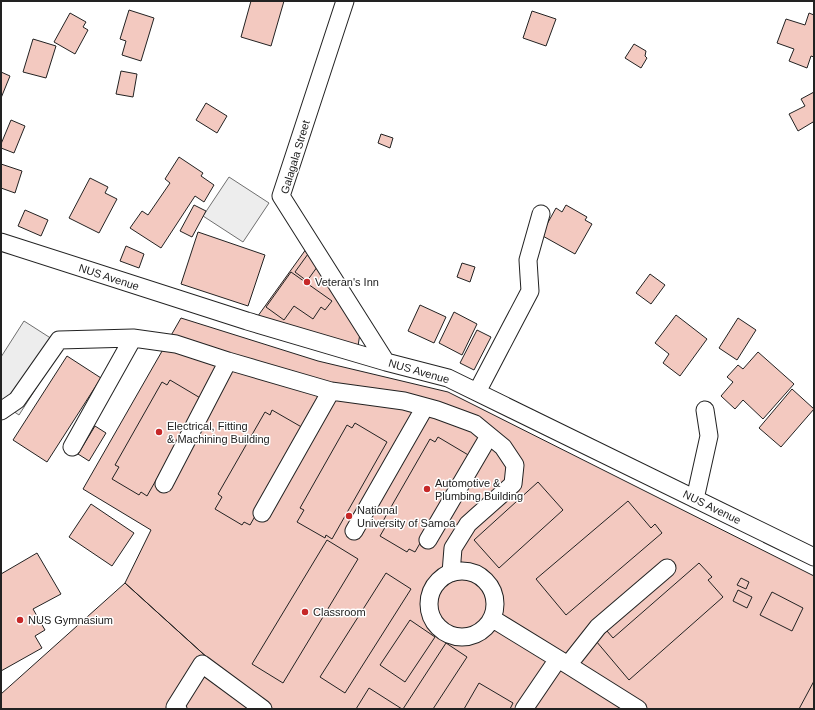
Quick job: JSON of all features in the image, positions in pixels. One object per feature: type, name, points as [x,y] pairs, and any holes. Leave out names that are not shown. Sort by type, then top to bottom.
[{"type":"street","name":"Galagala Street","points":[[345,1],[281,196],[386,362]]},
{"type":"street","points":[[477,392],[530,291],[528,260],[541,214]]},
{"type":"street","name":"NUS Avenue","points":[[1,242],[247,321],[386,362],[448,378],[814,557]]},
{"type":"street","points":[[72,447],[133,338]]},
{"type":"street","points":[[1,426],[3,419],[1,411],[17,400],[59,340],[133,338],[176,344],[331,391],[404,401],[437,410],[475,424],[503,447],[515,466],[513,484],[468,524],[453,548],[451,573]]},
{"type":"street","points":[[164,484],[228,361]]},
{"type":"street","points":[[262,513],[331,391]]},
{"type":"street","points":[[354,530],[425,407]]},
{"type":"street","points":[[696,499],[709,436],[705,410]]},
{"type":"street","points":[[428,540],[489,436]]},
{"type":"street","points":[[524,709],[563,662],[598,627],[667,568]]},
{"type":"street","points":[[460,571],[471,572],[482,577],[489,585],[494,596],[495,606],[493,619],[480,632],[471,636],[461,638],[450,635],[435,623],[430,612],[430,601],[433,590],[439,580],[451,573],[460,571]]},
{"type":"street","points":[[493,619],[638,709]]},
{"type":"street","points":[[178,709],[175,707],[202,664],[263,709]]},
{"type":"shaded area","points":[[229,177],[269,203],[243,242],[203,216]]},
{"type":"shaded area","points":[[24,321],[63,346],[19,415],[1,403],[1,357]]},
{"type":"building","points":[[251,1],[284,1],[271,46],[241,37]]},
{"type":"building","points":[[129,10],[154,18],[141,61],[122,55],[126,41],[120,39]]},
{"type":"building","points":[[532,11],[556,19],[546,46],[523,38]]},
{"type":"building","points":[[70,13],[86,22],[83,27],[88,30],[75,54],[54,42]]},
{"type":"building","points":[[809,13],[814,15],[814,57],[811,56],[807,68],[789,61],[794,49],[777,43],[786,19],[805,25]]},
{"type":"building","points":[[33,39],[56,46],[46,78],[23,72]]},
{"type":"building","points":[[634,44],[646,51],[645,56],[647,58],[641,68],[625,58]]},
{"type":"building","points":[[121,71],[137,74],[133,97],[116,94]]},
{"type":"building","points":[[1,72],[10,76],[1,98]]},
{"type":"building","points":[[814,92],[814,124],[813,122],[798,131],[789,114],[805,106],[801,99]]},
{"type":"building","points":[[206,103],[227,116],[217,133],[196,120]]},
{"type":"building","points":[[11,120],[25,126],[14,153],[1,148],[1,144]]},
{"type":"building","points":[[381,134],[393,138],[390,148],[378,143]]},
{"type":"building","points":[[179,157],[203,173],[201,176],[214,185],[204,202],[195,196],[161,248],[130,228],[142,211],[148,215],[170,183],[165,179]]},
{"type":"building","points":[[1,164],[22,171],[15,193],[1,188]]},
{"type":"building","points":[[90,178],[108,187],[105,193],[117,199],[99,233],[69,218]]},
{"type":"building","points":[[194,205],[206,211],[192,237],[180,231]]},
{"type":"building","points":[[566,205],[587,217],[585,220],[592,224],[575,254],[541,235],[556,208],[562,212]]},
{"type":"building","points":[[25,210],[48,220],[41,236],[18,226]]},
{"type":"building","points":[[198,232],[265,255],[248,306],[181,284]]},
{"type":"building","name":"Veteran's Inn","points":[[309,245],[361,327],[358,346],[255,320]]},
{"type":"building","points":[[126,246],[144,254],[139,268],[120,261]]},
{"type":"building","points":[[308,254],[320,263],[307,281],[295,272]]},
{"type":"building","points":[[462,263],[475,267],[470,282],[457,277]]},
{"type":"building","points":[[291,272],[332,301],[325,310],[321,307],[313,319],[294,306],[284,320],[266,307]]},
{"type":"building","points":[[650,274],[665,285],[651,304],[636,293]]},
{"type":"building","points":[[420,305],[446,317],[434,343],[408,331]]},
{"type":"building","points":[[454,312],[477,324],[462,355],[439,343]]},
{"type":"building","points":[[676,315],[707,339],[680,376],[663,363],[669,354],[655,343]]},
{"type":"building","name":"National University of Samoa","points":[[181,318],[318,361],[448,392],[814,576],[814,709],[264,709],[125,583],[151,530],[83,489]]},
{"type":"building","points":[[738,318],[756,330],[737,360],[719,348]]},
{"type":"building","points":[[477,330],[491,337],[474,370],[460,363]]},
{"type":"building","points":[[758,352],[794,384],[763,419],[743,400],[735,409],[721,396],[733,382],[727,377],[738,365],[743,369]]},
{"type":"building","points":[[67,356],[101,378],[47,462],[13,440]]},
{"type":"building","name":"Electrical, Fitting & Machining Building","points":[[170,380],[202,399],[147,496],[141,492],[139,495],[112,479],[119,467],[115,465],[162,382],[167,385]]},
{"type":"building","points":[[792,389],[814,409],[781,447],[759,428]]},
{"type":"building","points":[[272,410],[305,429],[250,525],[244,522],[242,525],[215,509],[222,497],[218,494],[265,412],[270,415]]},
{"type":"building","points":[[355,423],[387,442],[332,539],[326,535],[325,538],[297,522],[304,510],[300,508],[347,425],[352,428]]},
{"type":"building","points":[[95,426],[106,433],[89,461],[78,454]]},
{"type":"building","name":"Automotive & Plumbing Building","points":[[438,437],[470,456],[415,552],[409,549],[407,552],[380,536],[387,524],[383,521],[430,439],[435,442]]},
{"type":"building","points":[[538,482],[563,510],[499,568],[474,540]]},
{"type":"building","points":[[628,501],[651,528],[655,524],[662,533],[566,615],[536,579]]},
{"type":"building","points":[[91,504],[134,533],[112,566],[69,537]]},
{"type":"building","name":"Classroom","points":[[327,540],[358,559],[283,683],[252,664]]},
{"type":"building","name":"NUS Gymnasium","points":[[37,553],[61,594],[33,609],[45,630],[35,636],[42,648],[1,671],[1,574]]},
{"type":"building","points":[[699,563],[712,577],[708,580],[723,597],[629,680],[596,641],[607,631],[613,638]]},
{"type":"building","name":"Classroom","points":[[386,573],[411,589],[345,693],[320,677]]},
{"type":"building","points":[[741,578],[749,582],[746,589],[737,585]]},
{"type":"building","points":[[125,583],[264,709],[1,709],[1,694]]},
{"type":"building","points":[[738,590],[752,597],[747,608],[733,601]]},
{"type":"building","points":[[772,592],[803,608],[792,631],[760,615]]},
{"type":"building","points":[[410,620],[435,637],[405,682],[380,665]]},
{"type":"building","points":[[446,643],[467,657],[433,709],[403,709]]},
{"type":"building","points":[[814,681],[814,709],[799,709]]},
{"type":"building","points":[[479,683],[513,703],[510,709],[464,709]]},
{"type":"building","points":[[369,688],[402,709],[356,709]]},
{"type":"place","name":"Veteran's Inn","points":[[307,282]]},
{"type":"place","name":"Electrical, Fitting & Machining Building","points":[[159,432]]},
{"type":"place","name":"Automotive & Plumbing Building","points":[[427,489]]},
{"type":"place","name":"National University of Samoa","points":[[349,516]]},
{"type":"place","name":"Classroom","points":[[305,612]]},
{"type":"place","name":"NUS Gymnasium","points":[[20,620]]}]
